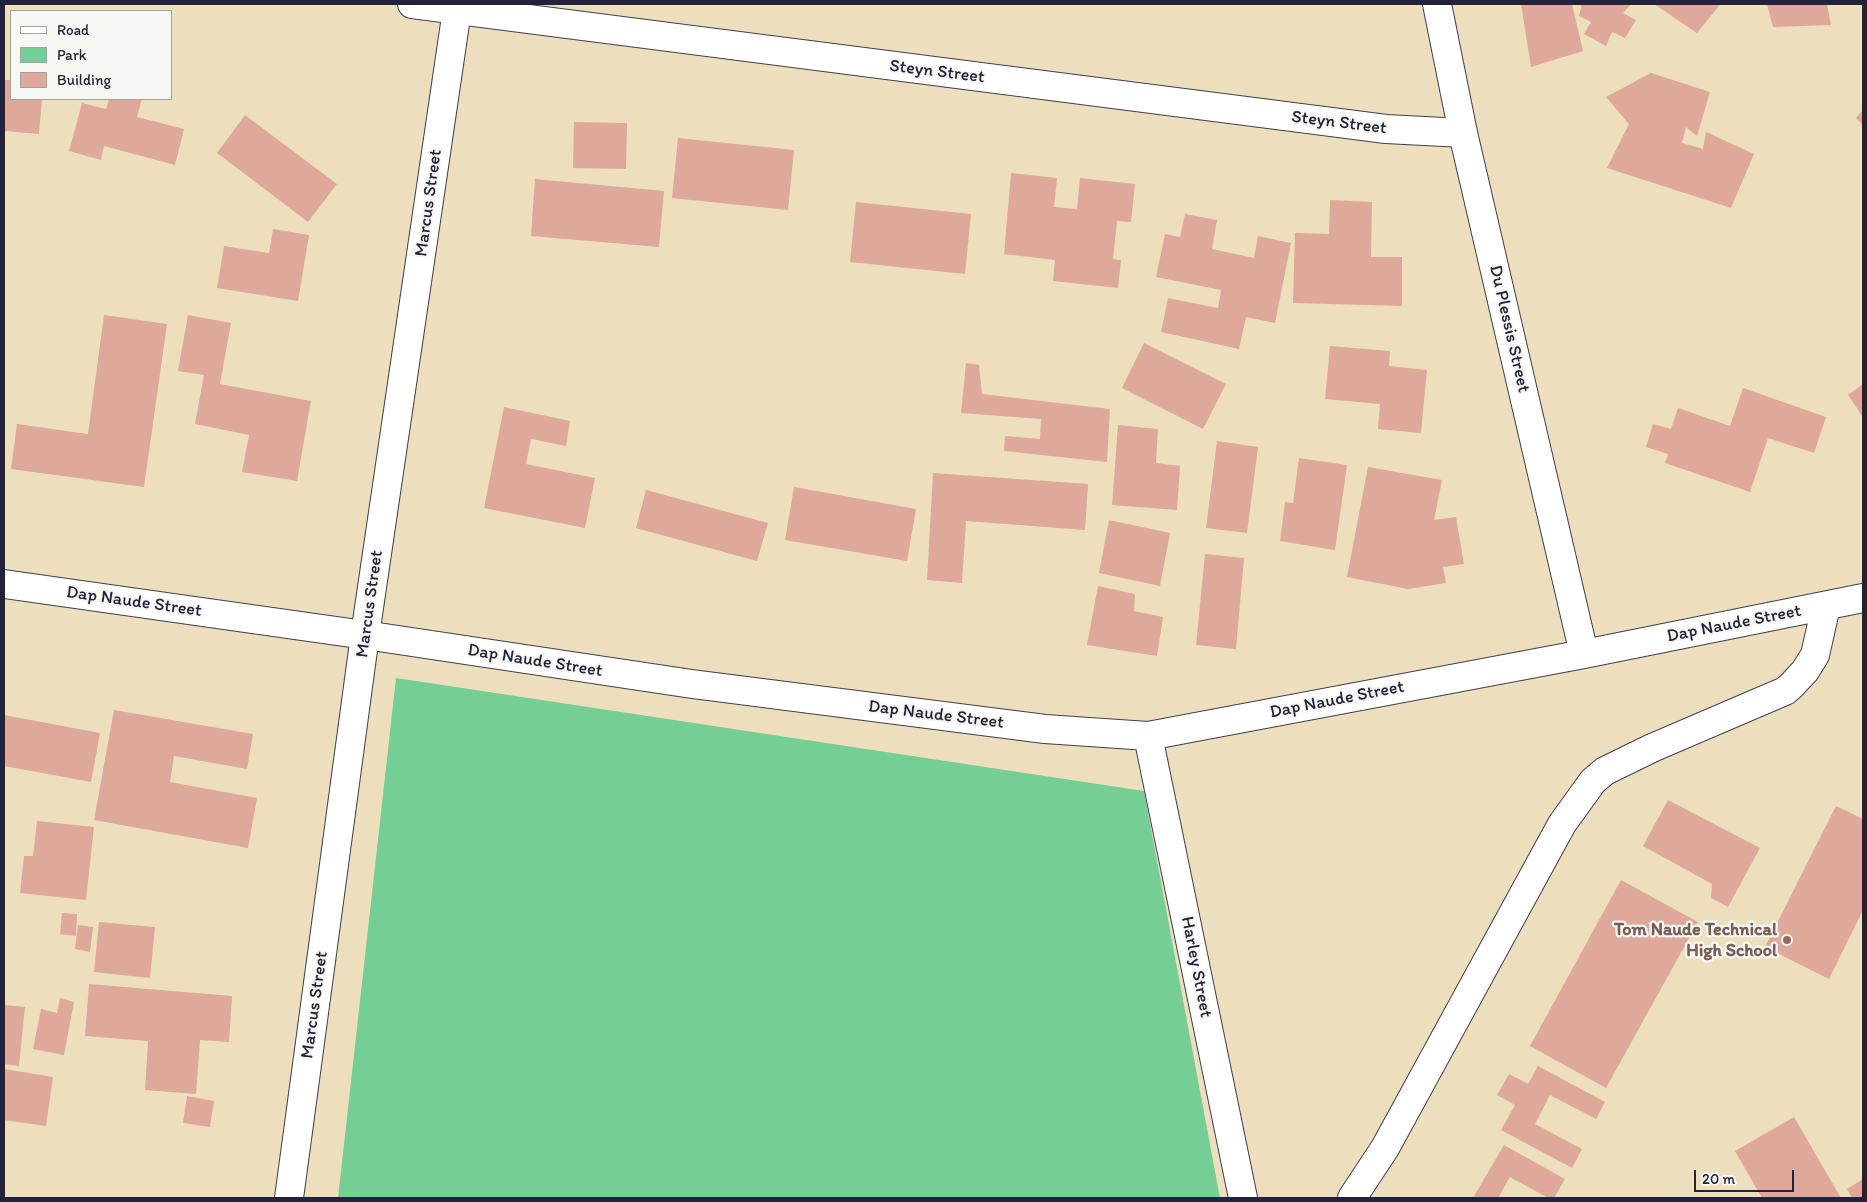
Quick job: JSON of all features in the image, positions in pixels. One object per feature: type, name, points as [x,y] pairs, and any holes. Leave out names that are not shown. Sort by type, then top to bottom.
[{"type":"street","name":"Steyn Street","points":[[412,4],[1386,129],[1463,133]]},
{"type":"street","name":"Du Plessis Street","points":[[1437,4],[1463,133],[1584,654]]},
{"type":"street","name":"Marcus Street","points":[[289,1198],[365,635],[457,10]]},
{"type":"street","name":"Dap Naude Street","points":[[4,584],[692,684],[1045,729],[1148,736],[1584,654],[1863,598]]},
{"type":"street","points":[[1352,1198],[1385,1148],[1562,824],[1593,782],[1605,771],[1652,748],[1785,691],[1792,686],[1805,671],[1815,655],[1826,606]]},
{"type":"street","name":"Harley Street","points":[[1148,736],[1243,1198]]},
{"type":"green space","points":[[396,678],[1144,791],[1220,1198],[338,1198]]},
{"type":"building","points":[[1521,4],[1572,4],[1583,51],[1531,67]]},
{"type":"building","points":[[1582,4],[1631,4],[1623,13],[1636,20],[1625,38],[1612,32],[1606,46],[1584,34],[1591,22],[1579,16]]},
{"type":"building","points":[[1654,4],[1717,4],[1719,6],[1697,33]]},
{"type":"building","points":[[1767,4],[1827,4],[1831,25],[1773,27]]},
{"type":"building","points":[[1651,73],[1710,92],[1697,136],[1686,127],[1682,143],[1703,149],[1706,132],[1754,154],[1731,208],[1607,168],[1629,124],[1606,97]]},
{"type":"building","points":[[4,80],[10,80],[10,100],[42,100],[39,134],[4,131]]},
{"type":"building","points":[[109,100],[142,100],[137,117],[184,129],[175,165],[104,146],[101,160],[69,151],[82,103],[106,109]]},
{"type":"building","points":[[1863,110],[1863,125],[1856,118]]},
{"type":"building","points":[[245,115],[337,184],[308,222],[217,153]]},
{"type":"building","points":[[574,122],[627,123],[626,169],[573,168]]},
{"type":"building","points":[[678,138],[794,150],[788,210],[672,198]]},
{"type":"building","points":[[1011,173],[1057,178],[1054,207],[1077,209],[1080,178],[1135,184],[1131,222],[1117,221],[1113,259],[1121,260],[1118,288],[1053,281],[1055,260],[1004,254]]},
{"type":"building","points":[[535,179],[664,191],[659,247],[531,236]]},
{"type":"building","points":[[1330,200],[1372,202],[1371,257],[1402,257],[1402,306],[1293,303],[1295,233],[1329,234]]},
{"type":"building","points":[[856,202],[971,214],[965,274],[850,262]]},
{"type":"building","points":[[1185,214],[1217,220],[1212,249],[1254,258],[1258,236],[1291,243],[1275,323],[1246,317],[1239,349],[1161,332],[1168,298],[1218,308],[1221,290],[1156,277],[1165,234],[1180,237]]},
{"type":"building","points":[[273,229],[309,235],[298,301],[217,288],[224,246],[269,253]]},
{"type":"building","points":[[104,315],[167,324],[144,487],[11,469],[17,424],[88,434]]},
{"type":"building","points":[[188,315],[231,323],[220,384],[311,401],[297,481],[242,472],[249,435],[195,424],[204,375],[178,371]]},
{"type":"building","points":[[1144,343],[1226,384],[1203,429],[1122,388]]},
{"type":"building","points":[[1330,346],[1390,351],[1389,366],[1427,370],[1421,433],[1378,429],[1380,404],[1325,399]]},
{"type":"building","points":[[966,363],[979,365],[982,394],[1110,409],[1107,462],[1004,451],[1005,436],[1040,439],[1041,419],[961,413]]},
{"type":"building","points":[[1863,384],[1863,417],[1848,395]]},
{"type":"building","points":[[1743,388],[1826,417],[1814,453],[1768,438],[1750,492],[1665,463],[1668,454],[1646,447],[1653,424],[1671,429],[1678,408],[1730,426]]},
{"type":"building","points":[[504,407],[570,421],[566,446],[531,439],[526,464],[595,478],[585,528],[484,508]]},
{"type":"building","points":[[1118,425],[1158,429],[1156,463],[1180,466],[1177,510],[1112,505]]},
{"type":"building","points":[[1217,441],[1258,447],[1247,533],[1206,528]]},
{"type":"building","points":[[1299,458],[1347,465],[1335,550],[1280,541],[1285,502],[1293,503]]},
{"type":"building","points":[[1368,467],[1442,480],[1434,520],[1456,517],[1464,564],[1443,567],[1446,583],[1408,589],[1347,577]]},
{"type":"building","points":[[933,473],[1088,484],[1085,530],[966,521],[962,583],[927,580]]},
{"type":"building","points":[[794,487],[916,509],[907,561],[785,540]]},
{"type":"building","points":[[646,490],[768,523],[757,561],[636,528]]},
{"type":"building","points":[[1109,520],[1170,533],[1160,586],[1099,573]]},
{"type":"building","points":[[1205,554],[1244,558],[1236,649],[1196,645]]},
{"type":"building","points":[[1098,586],[1135,594],[1134,611],[1163,617],[1157,656],[1087,645]]},
{"type":"building","points":[[114,710],[253,734],[247,769],[174,756],[170,782],[257,798],[248,848],[94,820]]},
{"type":"building","points":[[4,715],[100,733],[91,782],[4,766]]},
{"type":"building","points":[[1668,800],[1760,848],[1728,907],[1711,898],[1712,884],[1643,846]]},
{"type":"building","points":[[1836,806],[1863,819],[1863,910],[1829,979],[1765,947]]},
{"type":"building","points":[[37,821],[94,827],[86,900],[20,893],[24,856],[33,856]]},
{"type":"building","points":[[1621,880],[1698,922],[1606,1088],[1530,1046]]},
{"type":"building","points":[[62,913],[77,914],[76,936],[60,934]]},
{"type":"building","points":[[99,922],[155,927],[150,978],[94,972]]},
{"type":"building","points":[[78,925],[93,927],[90,952],[75,949]]},
{"type":"building","points":[[89,984],[232,996],[229,1042],[200,1040],[196,1094],[145,1090],[148,1041],[85,1036]]},
{"type":"building","points":[[60,998],[74,1002],[64,1055],[33,1049],[41,1009],[57,1013]]},
{"type":"building","points":[[4,1005],[25,1007],[19,1066],[4,1064]]},
{"type":"building","points":[[1538,1066],[1605,1102],[1596,1119],[1550,1095],[1535,1124],[1582,1149],[1572,1168],[1501,1130],[1515,1105],[1497,1095],[1509,1074],[1528,1084]]},
{"type":"building","points":[[4,1069],[53,1077],[46,1126],[4,1120]]},
{"type":"building","points":[[187,1096],[214,1101],[210,1127],[183,1123]]},
{"type":"building","points":[[1794,1117],[1841,1198],[1762,1198],[1735,1151]]},
{"type":"building","points":[[1504,1145],[1565,1179],[1554,1198],[1548,1198],[1510,1177],[1498,1198],[1473,1198]]},
{"type":"building","points":[[1863,1179],[1863,1198],[1852,1198],[1847,1189]]},
{"type":"place","name":"Tom Naude Technical High School","points":[[1787,940]]}]
